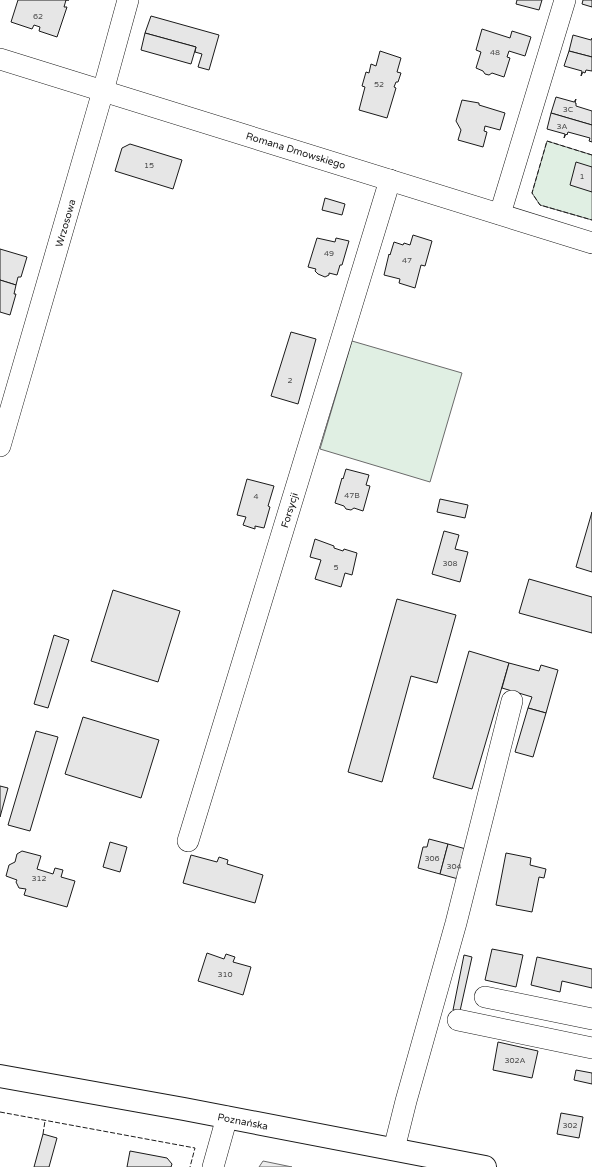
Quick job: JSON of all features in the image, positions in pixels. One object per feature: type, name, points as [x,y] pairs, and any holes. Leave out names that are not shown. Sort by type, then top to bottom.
[{"type":"main road","name":"Poznańska","points":[[0,1076],[485,1167]]},
{"type":"street","name":"Wrzosowa","points":[[0,446],[128,0]]},
{"type":"street","points":[[500,214],[565,0]]},
{"type":"street","name":"Romana Dmowskiego","points":[[0,59],[592,243]]},
{"type":"street","name":"Forsycji","points":[[188,841],[390,180]]},
{"type":"street","points":[[394,1149],[456,923],[512,702]]},
{"type":"street","points":[[485,997],[592,1019]]},
{"type":"street","points":[[458,1020],[592,1048]]},
{"type":"street","points":[[213,1167],[227,1118]]},
{"type":"green space","points":[[547,141],[592,155],[592,220],[540,205],[532,193]]},
{"type":"green space","points":[[352,341],[462,373],[430,482],[320,449]]},
{"type":"shaded area","points":[[263,1161],[292,1167],[259,1167]]},
{"type":"building","points":[[18,0],[66,0],[64,7],[67,7],[57,37],[39,31],[40,27],[34,25],[32,29],[11,22]]},
{"type":"building","points":[[517,0],[542,0],[539,10],[516,4]]},
{"type":"building","points":[[583,0],[592,0],[592,7],[582,4]]},
{"type":"building","points":[[151,16],[219,35],[209,70],[198,67],[202,54],[195,52],[196,47],[145,33]]},
{"type":"building","points":[[482,29],[510,38],[512,31],[531,37],[525,56],[509,51],[507,57],[510,58],[504,77],[492,73],[489,75],[485,74],[483,71],[476,68],[481,52],[476,50]]},
{"type":"building","points":[[145,33],[196,47],[191,64],[141,50]]},
{"type":"building","points":[[573,35],[591,40],[592,38],[592,57],[569,51]]},
{"type":"building","points":[[380,51],[401,58],[397,72],[401,73],[398,82],[396,82],[394,87],[396,88],[387,118],[359,110],[365,87],[362,86],[366,72],[369,73],[371,64],[376,66]]},
{"type":"building","points":[[569,51],[592,57],[592,71],[586,70],[581,76],[582,71],[564,66]]},
{"type":"building","points":[[556,97],[574,102],[576,99],[576,106],[592,111],[592,125],[551,113]]},
{"type":"building","points":[[462,100],[479,103],[479,105],[505,113],[500,130],[485,126],[484,131],[487,132],[483,147],[458,140],[461,130],[456,121]]},
{"type":"building","points":[[551,113],[592,125],[592,142],[589,141],[590,138],[568,132],[564,138],[565,134],[547,129]]},
{"type":"building","points":[[130,144],[182,160],[173,189],[115,171],[122,148]]},
{"type":"building","points":[[576,162],[592,167],[592,192],[570,185]]},
{"type":"building","points":[[325,198],[345,204],[342,215],[322,210]]},
{"type":"building","points":[[413,235],[432,241],[425,266],[421,265],[415,288],[399,283],[400,279],[384,275],[389,254],[390,255],[394,242],[403,245],[404,243],[410,245]]},
{"type":"building","points":[[317,238],[335,242],[336,238],[349,241],[342,265],[340,265],[337,275],[329,273],[329,275],[325,277],[318,274],[315,271],[316,269],[308,267]]},
{"type":"building","points":[[0,249],[27,257],[21,277],[18,277],[16,285],[0,280]]},
{"type":"building","points":[[0,280],[16,285],[14,294],[16,294],[10,315],[0,312]]},
{"type":"building","points":[[291,332],[316,339],[298,404],[271,396]]},
{"type":"building","points":[[346,469],[369,475],[366,485],[370,486],[363,511],[354,508],[351,510],[346,509],[344,506],[335,503]]},
{"type":"building","points":[[247,479],[274,486],[268,506],[270,507],[264,528],[255,526],[255,529],[243,525],[246,517],[237,515]]},
{"type":"building","points":[[440,499],[468,505],[465,518],[437,512]]},
{"type":"building","points":[[592,512],[592,572],[576,567]]},
{"type":"building","points":[[444,531],[459,535],[455,549],[468,552],[460,582],[432,574]]},
{"type":"building","points":[[315,539],[343,551],[344,549],[357,553],[352,575],[345,573],[341,587],[315,579],[321,560],[310,557]]},
{"type":"building","points":[[529,579],[592,597],[592,633],[519,613]]},
{"type":"building","points":[[113,590],[180,611],[158,682],[91,661]]},
{"type":"building","points":[[397,599],[456,615],[437,683],[411,676],[382,782],[348,772]]},
{"type":"building","points":[[54,635],[69,640],[48,708],[34,704]]},
{"type":"building","points":[[469,651],[509,663],[472,789],[433,778]]},
{"type":"building","points":[[509,663],[539,671],[541,665],[558,670],[546,713],[528,708],[532,697],[502,688]]},
{"type":"building","points":[[528,708],[546,713],[533,757],[515,752]]},
{"type":"building","points":[[83,717],[159,740],[141,798],[65,774]]},
{"type":"building","points":[[36,731],[58,737],[30,831],[8,825]]},
{"type":"building","points":[[0,786],[8,788],[0,817]]},
{"type":"building","points":[[429,839],[448,844],[440,874],[418,868],[423,847],[427,847]]},
{"type":"building","points":[[110,842],[127,847],[120,872],[103,867]]},
{"type":"building","points":[[448,844],[466,849],[462,880],[440,874]]},
{"type":"building","points":[[22,851],[41,856],[37,869],[53,874],[55,868],[63,870],[61,877],[75,881],[67,907],[24,895],[26,889],[19,888],[16,882],[17,880],[6,876],[9,865],[15,862],[17,854]]},
{"type":"building","points":[[506,853],[531,858],[530,865],[546,869],[544,878],[539,877],[532,912],[496,905]]},
{"type":"building","points":[[191,855],[217,862],[219,857],[228,860],[227,864],[263,875],[255,903],[183,883]]},
{"type":"building","points":[[492,949],[523,955],[516,987],[485,980]]},
{"type":"building","points":[[207,953],[224,959],[226,954],[235,957],[233,962],[251,967],[243,995],[198,981]]},
{"type":"building","points":[[464,955],[472,957],[460,1011],[453,1010]]},
{"type":"building","points":[[537,957],[592,969],[592,988],[562,981],[560,992],[531,985]]},
{"type":"building","points":[[498,1042],[538,1051],[532,1078],[493,1070]]},
{"type":"building","points":[[576,1070],[592,1073],[592,1084],[574,1080]]},
{"type":"building","points":[[561,1113],[583,1117],[579,1138],[557,1134]]},
{"type":"building","points":[[43,1134],[57,1138],[49,1167],[34,1167]]},
{"type":"building","points":[[130,1151],[167,1158],[172,1164],[171,1167],[127,1167]]},
{"type":"fence","points":[[592,155],[547,141],[532,193],[540,205],[592,220]]},
{"type":"fence","points":[[0,1112],[195,1148],[190,1167]]},
{"type":"fence","points":[[43,1134],[45,1121]]}]
